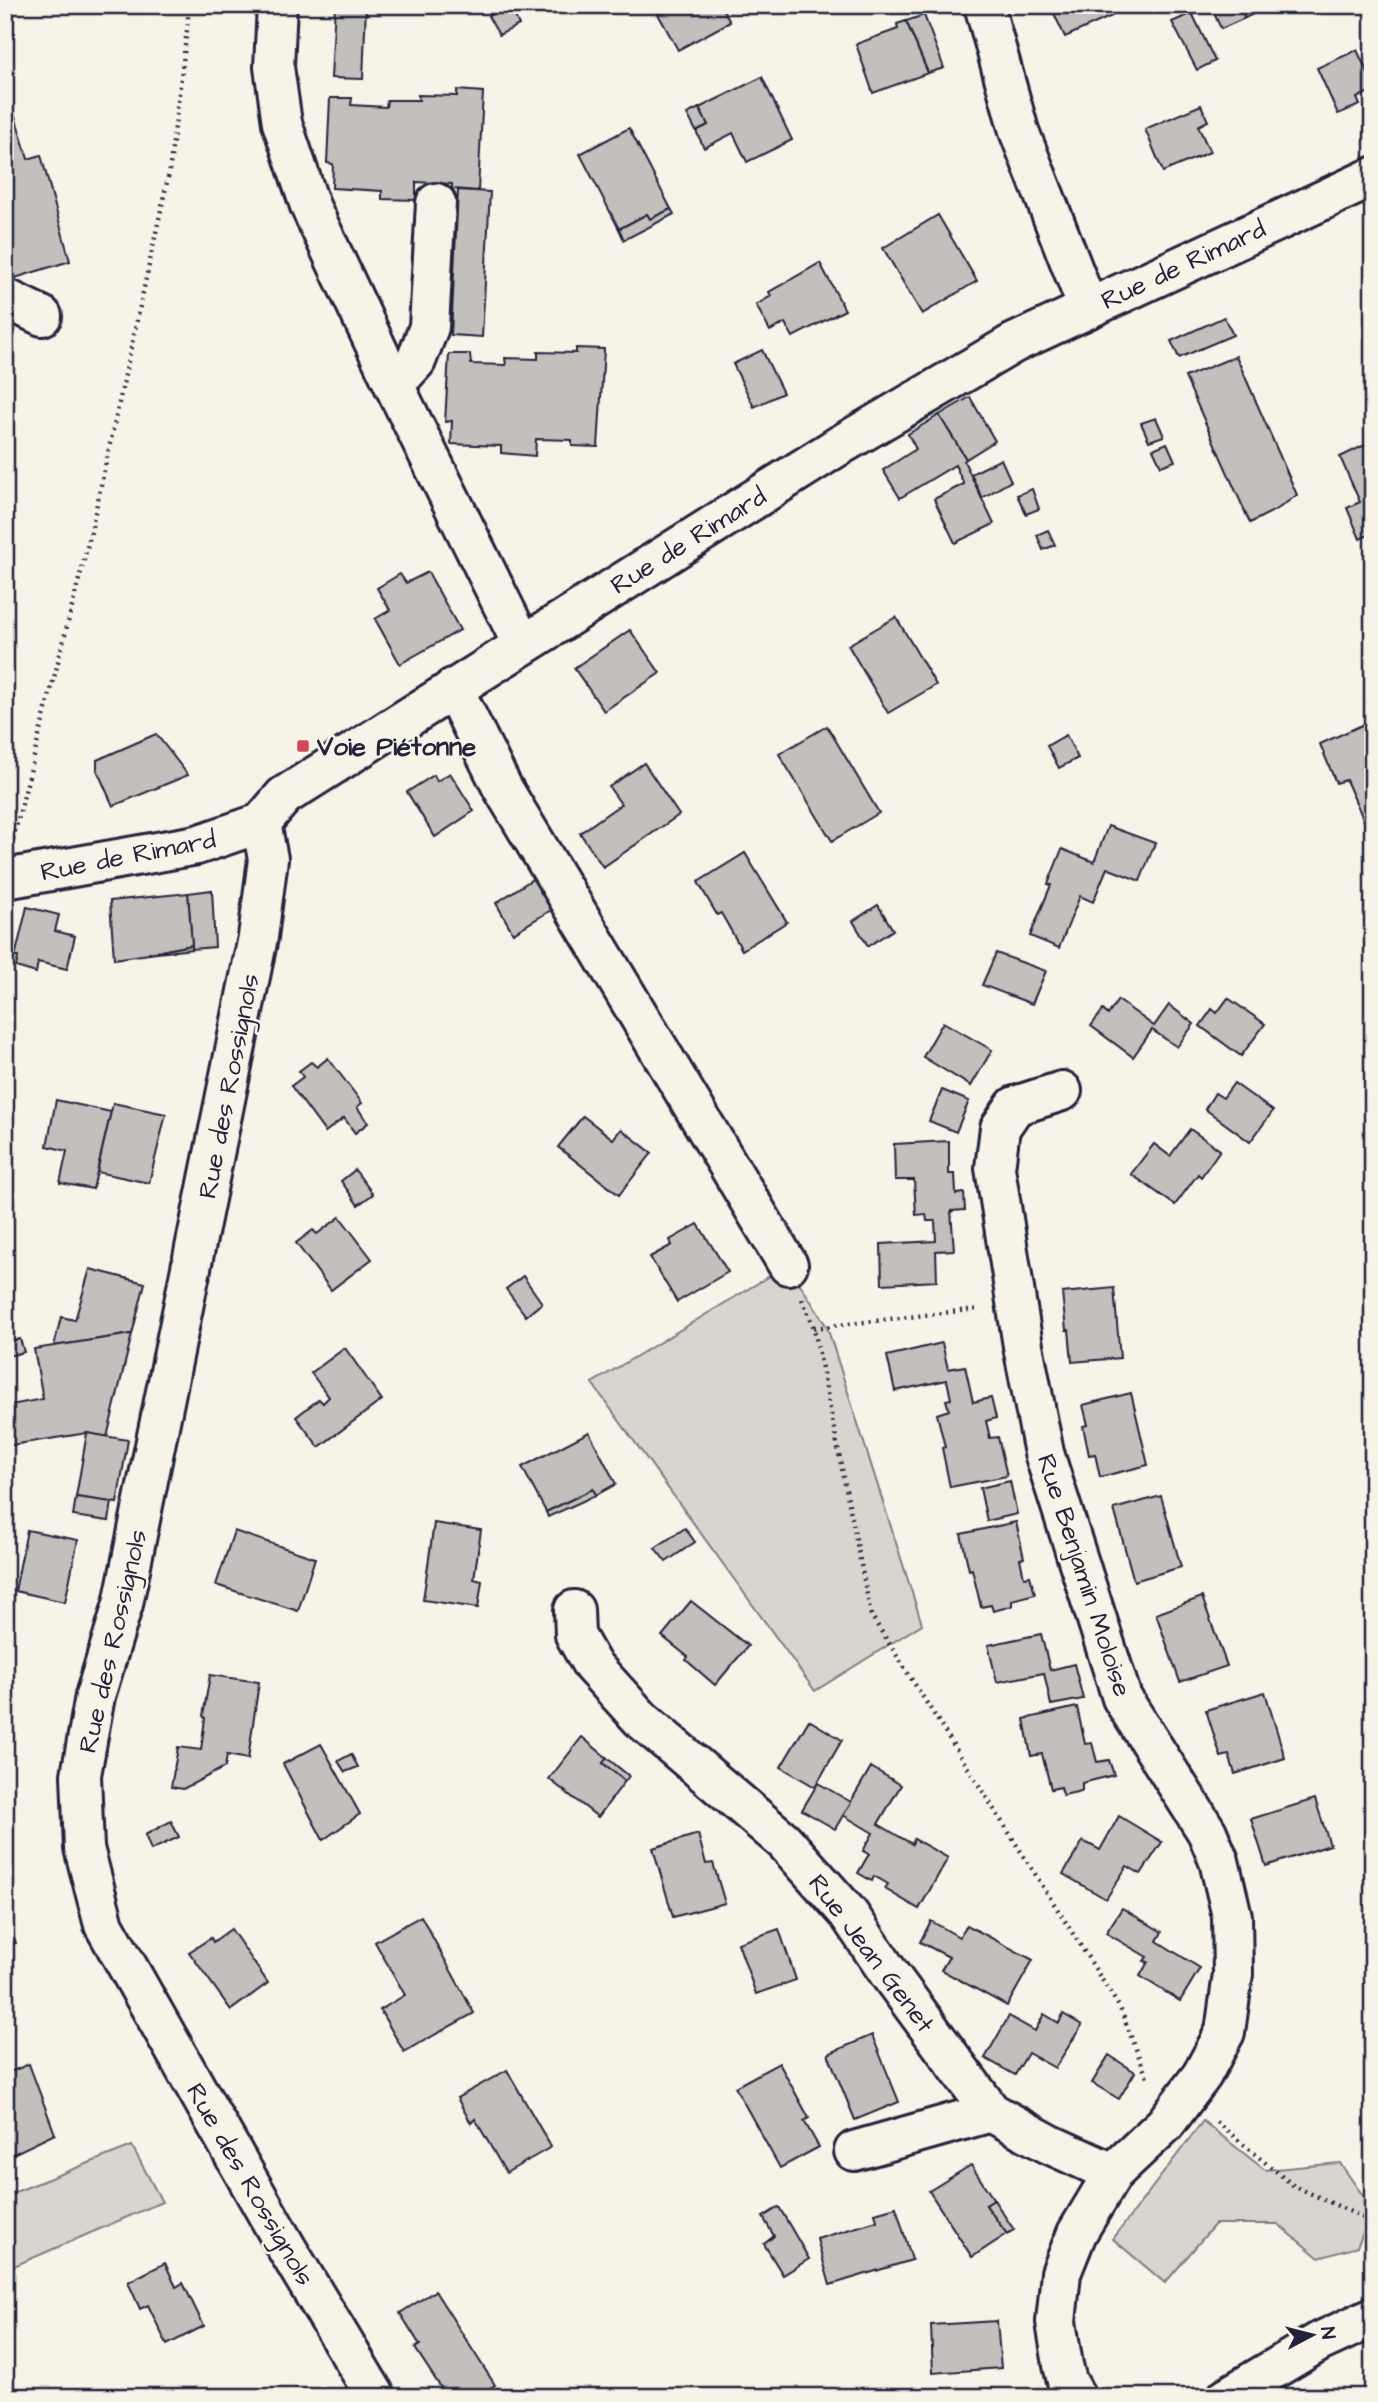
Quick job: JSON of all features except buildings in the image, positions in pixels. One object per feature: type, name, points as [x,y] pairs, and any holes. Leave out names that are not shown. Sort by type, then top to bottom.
[{"type":"street","points":[[277,5],[274,67],[282,123],[310,206],[394,386],[522,644]]},
{"type":"street","points":[[984,5],[1019,131],[1088,308]]},
{"type":"street","name":"Rue de Rimard","points":[[8,864],[197,845],[261,823],[284,796],[522,644],[837,447],[1014,343],[1373,177]]},
{"type":"street","points":[[394,386],[416,361],[429,327],[436,203]]},
{"type":"street","points":[[5,298],[42,316]]},
{"type":"street","points":[[453,688],[502,787],[788,1265]]},
{"type":"street","name":"Rue des Rossignols","points":[[261,823],[268,859],[258,937],[123,1604],[95,1696],[81,1775],[84,1848],[104,1925],[286,2247],[376,2397]]},
{"type":"street","name":"Rue Benjamin Moloise","points":[[1062,1091],[1016,1106],[1000,1128],[995,1168],[1016,1304],[1044,1453],[1122,1698],[1208,1832],[1219,1861],[1232,1916],[1233,1974],[1225,2032],[1202,2075],[1175,2110],[1113,2173],[1077,2233],[1061,2273],[1056,2322],[1067,2381],[1076,2397]]},
{"type":"street","name":"Rue Jean Genet","points":[[574,1610],[575,1635],[592,1665],[641,1719],[784,1841],[802,1861],[848,1913],[991,2112],[1049,2144],[1113,2173]]},
{"type":"street","points":[[854,2151],[991,2112]]},
{"type":"street","points":[[1227,2397],[1319,2342],[1373,2317]]},
{"type":"path","points":[[8,864],[90,536],[169,173],[188,5]]},
{"type":"path","points":[[788,1265],[814,1328],[871,1615],[1120,2008],[1175,2110],[1294,2186],[1373,2222]]},
{"type":"path","points":[[814,1328],[1016,1304]]},
{"type":"shaded area","points":[[788,1265],[827,1327],[922,1624],[815,1691],[592,1383]]},
{"type":"shaded area","points":[[1203,2121],[1265,2170],[1340,2163],[1373,2210],[1357,2247],[1319,2258],[1278,2224],[1215,2224],[1165,2283],[1113,2239]]},
{"type":"shaded area","points":[[132,2146],[162,2202],[5,2270],[5,2196]]},
{"type":"place","name":"Voie Piétonne","points":[[303,746]]}]
